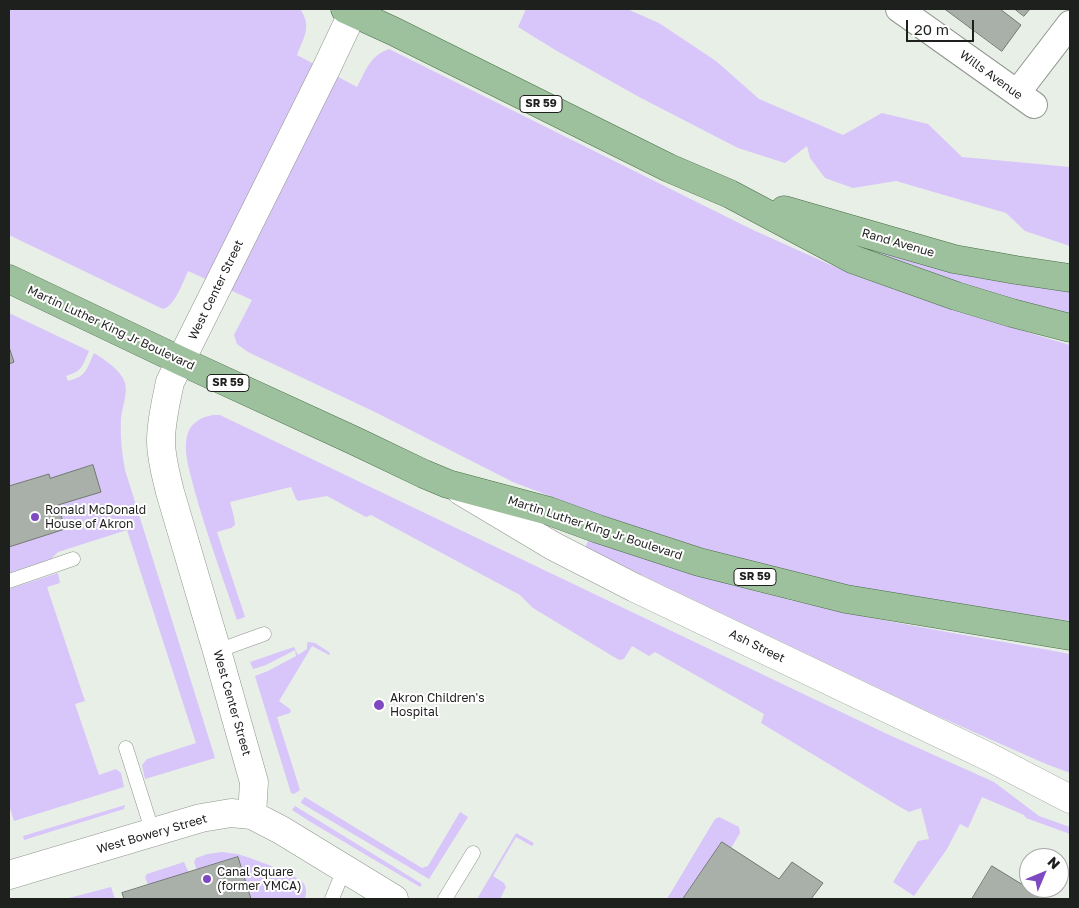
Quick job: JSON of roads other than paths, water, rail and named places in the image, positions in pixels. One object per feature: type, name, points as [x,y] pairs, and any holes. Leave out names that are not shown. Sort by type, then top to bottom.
[{"type":"main road","name":"SR 59","points":[[349,10],[669,168],[730,194],[852,259],[1012,314],[1070,328]]},
{"type":"main road","name":"Rand Avenue","points":[[730,194],[954,259],[1070,278]]},
{"type":"main road","name":"Martin Luther King Jr Boulevard","points":[[9,279],[181,361],[448,484],[549,511],[699,562],[846,600],[1070,636]]},
{"type":"street","name":"Wills Avenue","points":[[899,9],[1026,99],[1070,24]]},
{"type":"street","name":"West Center Street","points":[[252,815],[254,782],[164,467],[161,443],[163,419],[170,382],[327,67],[349,10]]},
{"type":"street","name":"Ash Street","points":[[448,484],[553,546],[635,588],[989,757],[1070,799]]},
{"type":"street","name":"West Bowery Street","points":[[9,875],[201,818],[231,813],[252,815],[281,830],[394,899]]},
{"type":"lane","points":[[9,581],[73,559]]},
{"type":"lane","points":[[217,651],[264,634]]},
{"type":"lane","points":[[126,748],[153,833]]},
{"type":"lane","points":[[445,899],[473,853]]},
{"type":"lane","points":[[332,899],[344,869]]},
{"type":"place","name":"Ronald McDonald House of Akron","points":[[35,517]]},
{"type":"place","name":"Akron Children's Hospital","points":[[379,705]]},
{"type":"place","name":"Canal Square (former YMCA)","points":[[207,879]]}]
